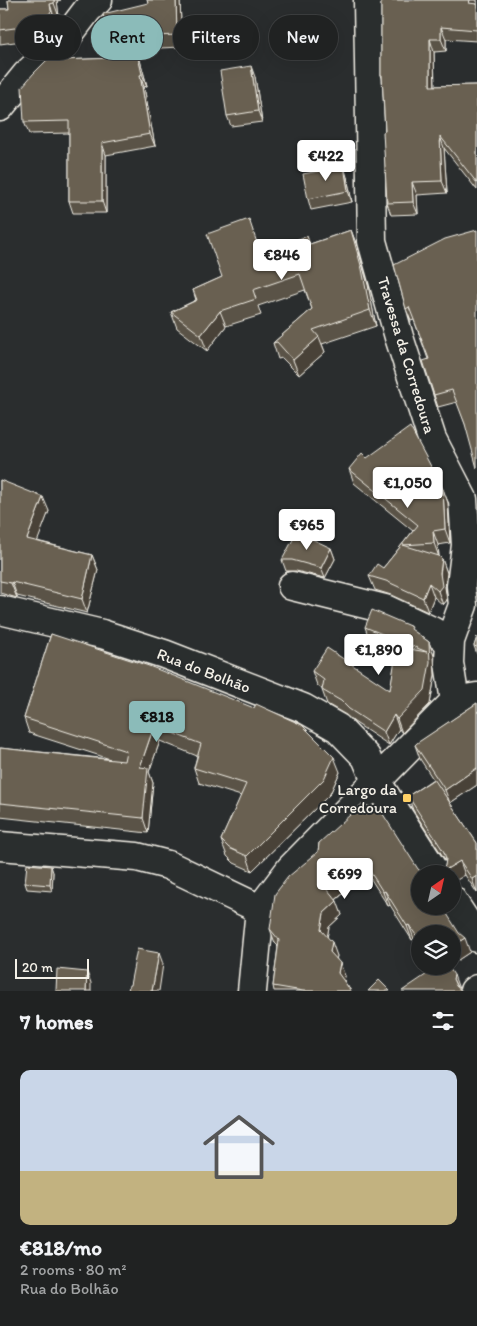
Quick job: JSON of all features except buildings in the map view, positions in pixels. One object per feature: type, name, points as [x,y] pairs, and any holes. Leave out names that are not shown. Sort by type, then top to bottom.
[{"type":"street","points":[[0,107],[26,75],[69,34],[88,9],[98,0]]},
{"type":"street","name":"Travessa da Corredoura","points":[[368,0],[372,241],[399,337],[432,439],[463,499],[466,546],[461,586],[470,598],[450,641],[449,663],[466,699]]},
{"type":"street","points":[[292,586],[385,608],[450,641]]},
{"type":"street","name":"Rua do Bolhão","points":[[0,610],[102,634],[164,654],[304,708],[338,728],[366,757],[376,781],[430,865]]},
{"type":"street","points":[[252,991],[260,909],[291,868],[376,781],[466,699]]},
{"type":"street","points":[[0,846],[137,857],[168,865],[260,909]]},
{"type":"street","points":[[461,914],[477,938]]},
{"type":"place","name":"Largo da Corredoura","points":[[407,798]]}]
